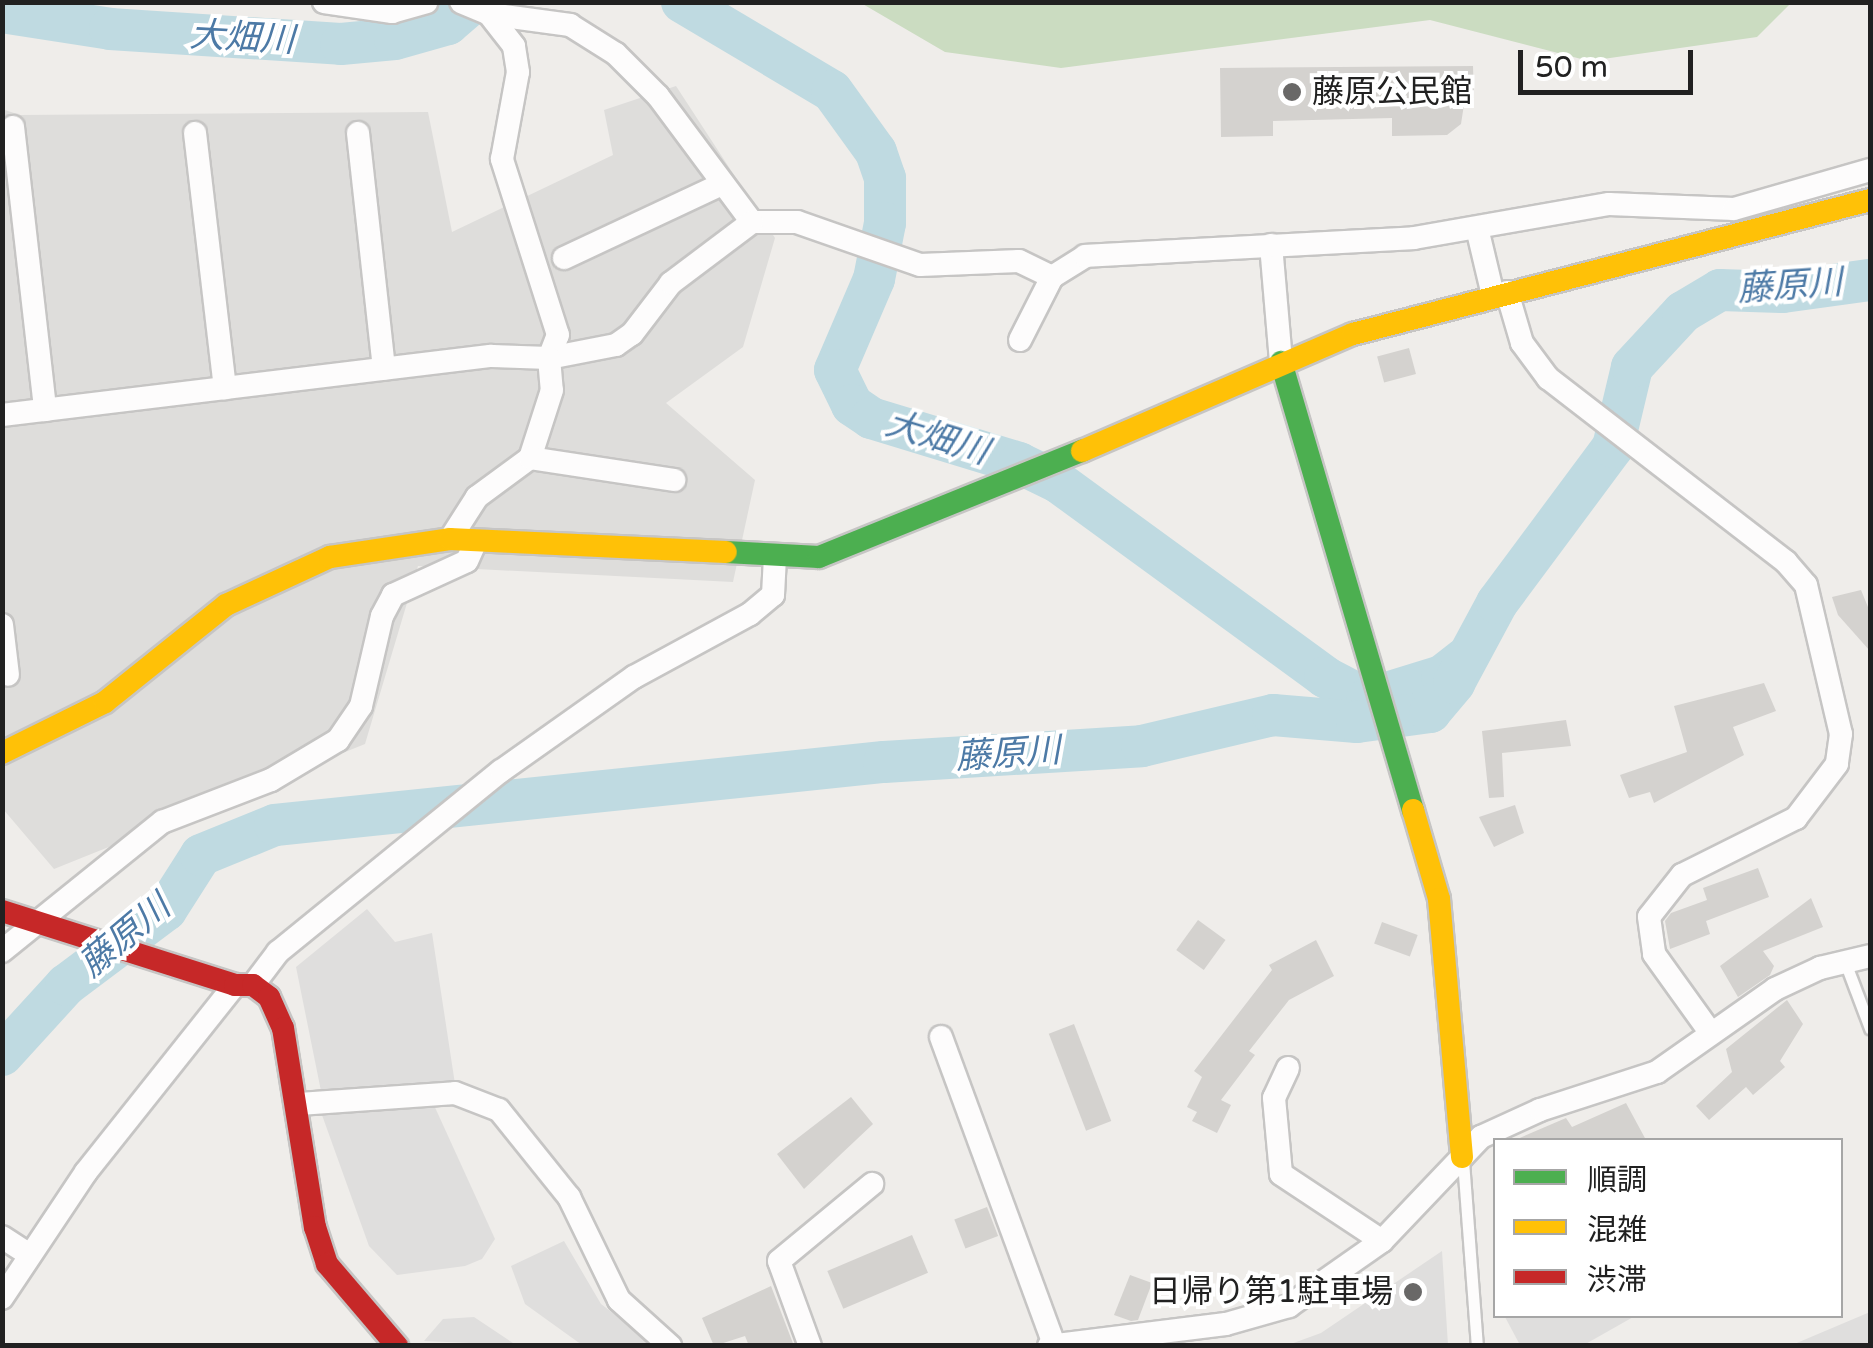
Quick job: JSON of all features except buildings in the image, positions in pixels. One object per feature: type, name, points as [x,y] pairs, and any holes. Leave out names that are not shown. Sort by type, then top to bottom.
[{"type":"street","points":[[324,2],[392,12],[427,2]]},
{"type":"street","points":[[461,2],[486,13],[570,25],[616,54],[658,96],[752,222]]},
{"type":"street","points":[[450,539],[477,497],[530,458],[552,390],[549,358],[558,335],[502,159],[518,72],[514,46],[486,13]]},
{"type":"street","points":[[13,127],[12,201],[45,410]]},
{"type":"street","points":[[358,133],[384,369]]},
{"type":"street","points":[[195,134],[225,388]]},
{"type":"street","points":[[1020,340],[1052,277],[1085,256],[1414,238],[1609,204],[1734,209],[1870,170]]},
{"type":"street","points":[[564,258],[720,184]]},
{"type":"street","points":[[2,753],[60,730],[105,702],[226,605],[278,580],[384,544],[450,539],[775,558],[858,547],[1281,362],[1500,294],[1870,200]]},
{"type":"street","points":[[2,415],[534,353],[549,358],[616,344],[632,334],[671,283],[752,222],[797,222],[882,253],[944,267],[1018,260],[1052,277]]},
{"type":"street","points":[[1477,228],[1500,294],[1533,363],[1590,412],[1786,562],[1806,584],[1840,734],[1838,764],[1796,818],[1682,875],[1656,902],[1649,917],[1654,954],[1710,1032]]},
{"type":"street","points":[[1271,245],[1281,362],[1440,899],[1462,1157]]},
{"type":"street","points":[[530,458],[674,480]]},
{"type":"street","points":[[2,951],[39,926],[162,822],[271,780],[338,740],[361,706],[382,616],[393,595],[408,582],[467,562],[476,541]]},
{"type":"street","points":[[2,1298],[86,1172],[244,985],[278,952],[501,771],[634,677],[750,614],[773,595],[775,558]]},
{"type":"street","points":[[2,625],[8,675]]},
{"type":"street","points":[[2,910],[39,926],[244,985],[269,997],[283,1028],[299,1104],[315,1227],[328,1264],[396,1346]]},
{"type":"street","points":[[941,1038],[1051,1345],[1266,1316],[1310,1294],[1382,1241],[1481,1137],[1512,1122],[1657,1072],[1775,990],[1870,956]]},
{"type":"street","points":[[1288,1068],[1274,1098],[1281,1174],[1382,1241]]},
{"type":"street","points":[[299,1104],[455,1094],[499,1110],[569,1197],[618,1300],[670,1346]]},
{"type":"street","points":[[810,1346],[779,1261],[872,1184]]},
{"type":"street","points":[[2,1237],[30,1255]]},
{"type":"lane","points":[[1845,962],[1870,1028]]},
{"type":"lane","points":[[1462,1157],[1477,1346]]},
{"type":"shaded area","points":[[676,86],[775,238],[743,347],[666,403],[755,480],[733,582],[418,566],[365,744],[54,869],[3,809],[2,109],[20,115],[428,112],[452,232],[613,155],[604,110]]},
{"type":"shaded area","points":[[367,909],[395,942],[432,933],[455,1084],[322,1096],[296,967]]},
{"type":"shaded area","points":[[433,1103],[495,1239],[482,1259],[465,1266],[397,1275],[369,1246],[322,1115]]},
{"type":"shaded area","points":[[564,1241],[601,1304],[654,1345],[582,1345],[525,1304],[511,1266]]},
{"type":"shaded area","name":"日帰り第1駐車場","points":[[1442,1251],[1448,1345],[1288,1345],[1321,1333]]},
{"type":"shaded area","points":[[1870,1312],[1870,1345],[1792,1345]]},
{"type":"shaded area","points":[[474,1317],[516,1345],[424,1341],[443,1319]]},
{"type":"shaded area","points":[[1506,1318],[1631,1318],[1582,1346],[1520,1345]]},
{"type":"green space","points":[[861,3],[1791,3],[1757,37],[1589,61],[1430,20],[1061,68],[945,52]]},
{"type":"waterway","name":"大畑川","points":[[2,12],[110,29],[341,44],[395,39],[448,24],[473,2]]},
{"type":"waterway","name":"大畑川","points":[[682,2],[832,91],[876,152],[885,178],[885,223],[874,279],[835,370],[852,405],[871,418],[1019,463],[1058,482],[1325,677],[1367,699],[1442,676],[1464,659]]},
{"type":"waterway","name":"藤原川","points":[[2,1055],[66,985],[166,910],[201,855],[275,825],[884,762],[1142,746],[1273,715],[1357,722],[1430,712],[1454,683],[1497,603],[1613,447],[1632,367],[1683,312],[1720,290],[1783,292],[1870,280]]},
{"type":"traffic: fast","points":[[1281,362],[1413,810]]},
{"type":"traffic: fast","points":[[726,552],[819,557],[1082,451]]},
{"type":"traffic: slow","points":[[1082,451],[1353,334],[1870,200]]},
{"type":"traffic: slow","points":[[2,753],[105,702],[226,605],[330,557],[450,539],[726,552]]},
{"type":"traffic: slow","points":[[1413,810],[1439,899],[1462,1157]]},
{"type":"traffic: jam","points":[[2,911],[235,985],[253,985],[269,997],[283,1028],[315,1227],[327,1264],[397,1346]]},
{"type":"place","name":"藤原公民館","points":[[1292,92]]},
{"type":"place","name":"日帰り第1駐車場","points":[[1413,1292]]}]
